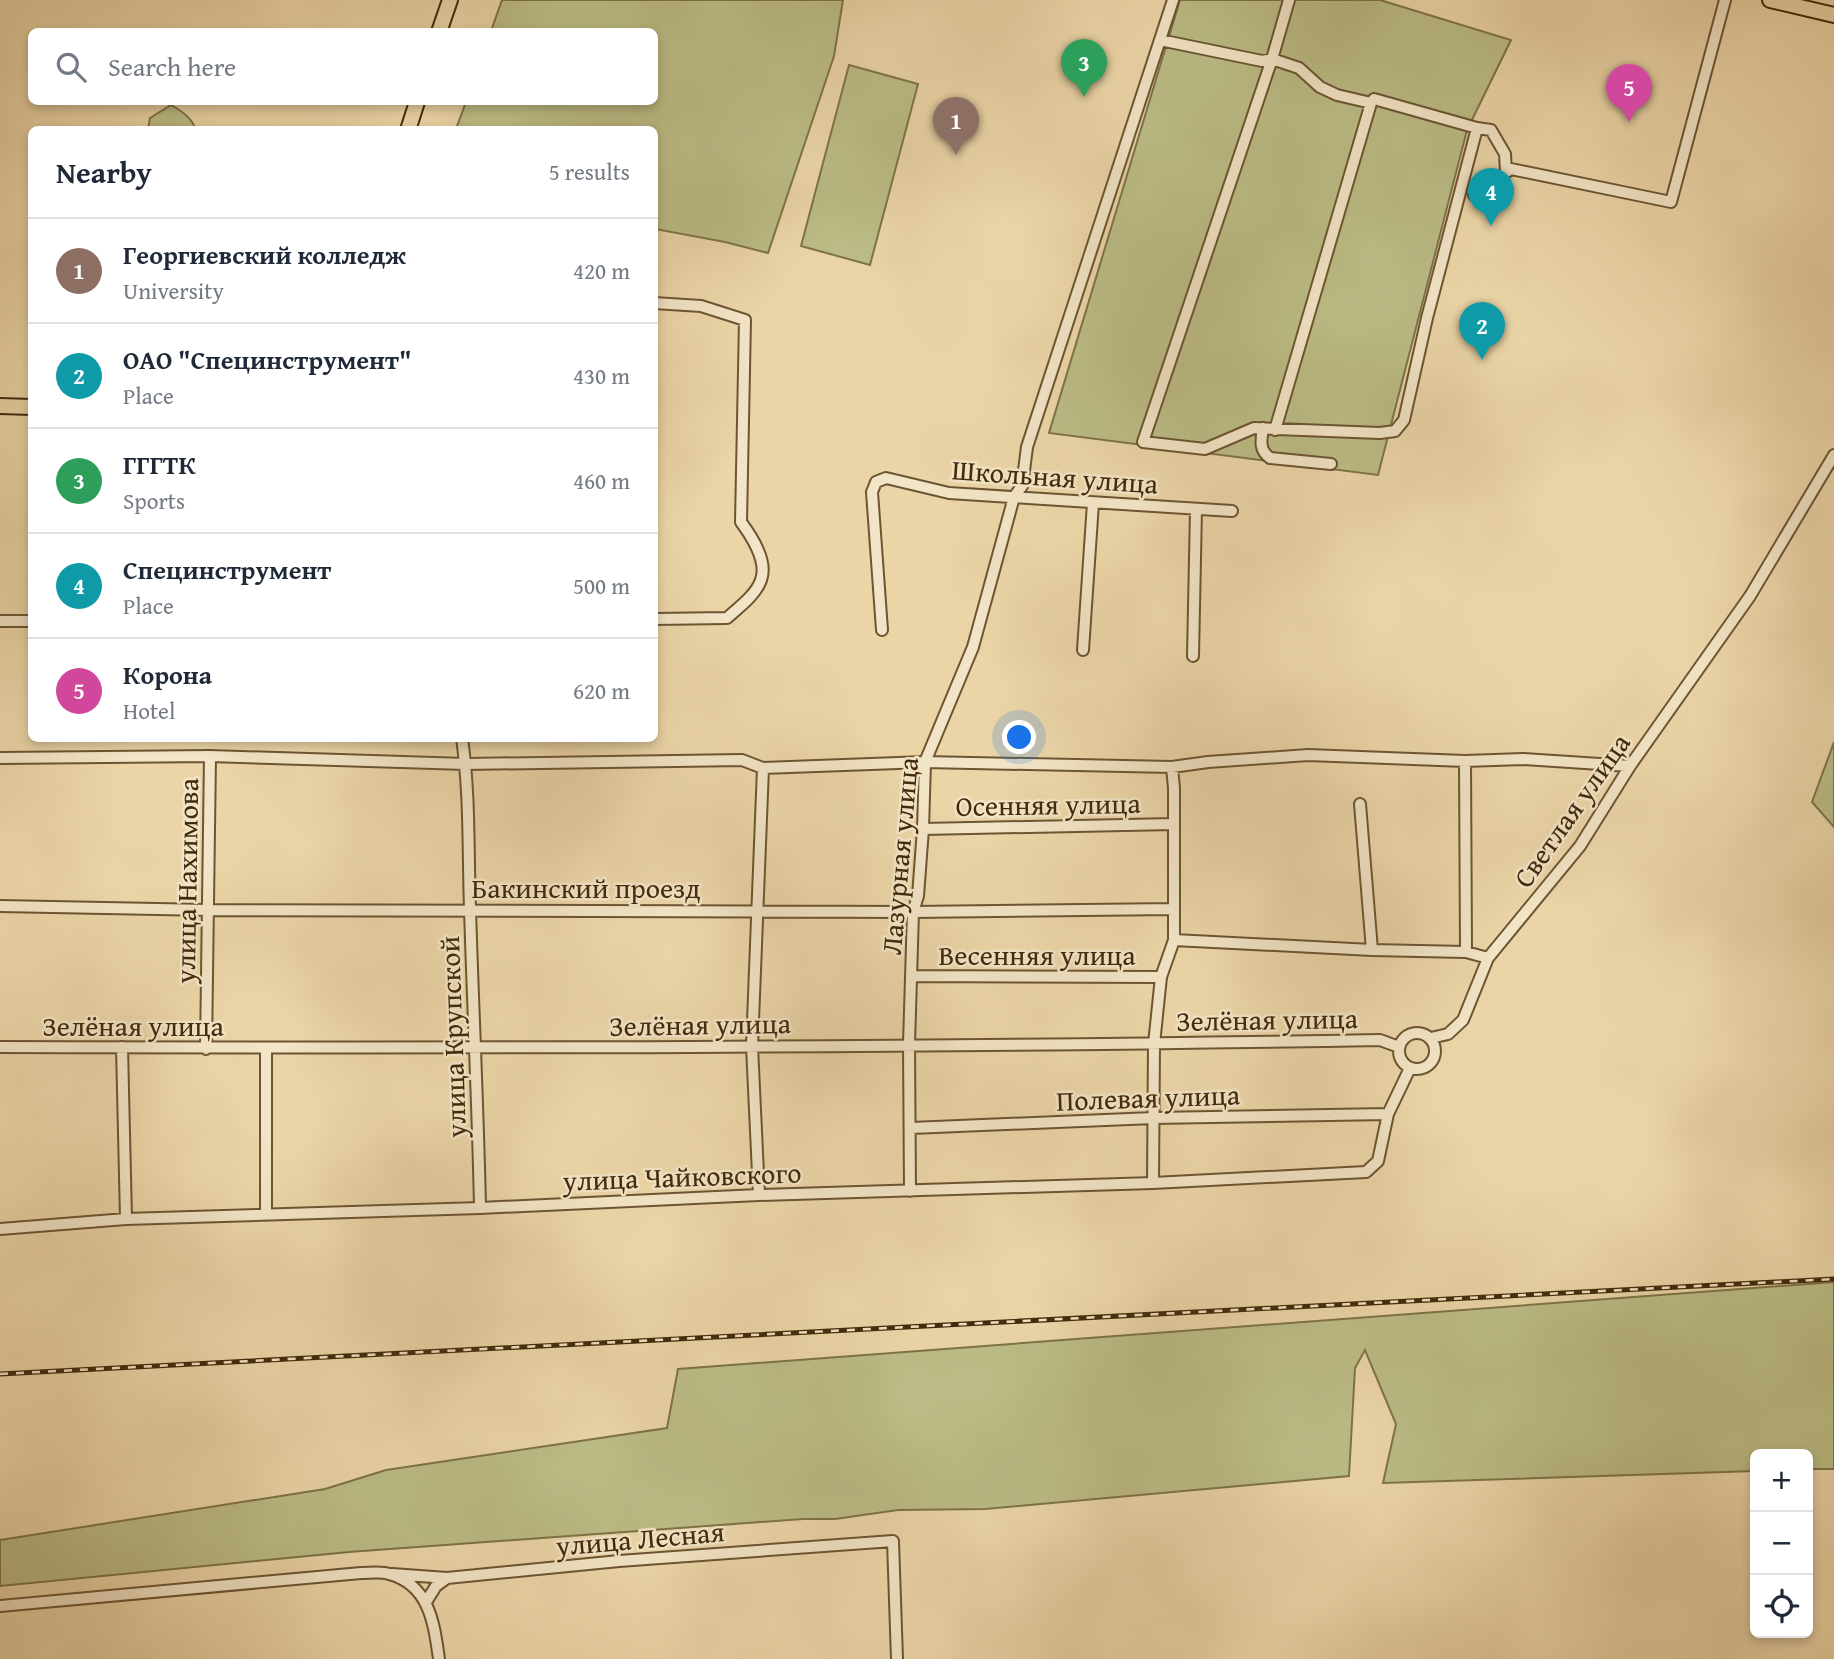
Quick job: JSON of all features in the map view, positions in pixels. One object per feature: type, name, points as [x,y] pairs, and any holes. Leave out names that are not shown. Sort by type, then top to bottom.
[{"type":"main road","points":[[440,28],[450,0]]},
{"type":"main road","points":[[1770,0],[1834,15]]},
{"type":"main road","points":[[409,126],[416,105]]},
{"type":"main road","points":[[0,406],[28,407]]},
{"type":"street","name":"Лазурная улица","points":[[909,1191],[909,1044],[913,912],[918,896],[925,762],[973,648],[1014,498],[1022,486],[1027,447],[1173,0]]},
{"type":"street","points":[[1289,0],[1272,59],[1143,442],[1205,449],[1254,428],[1380,433],[1395,430],[1404,420],[1427,318],[1477,128]]},
{"type":"street","points":[[1474,195],[1511,169],[1671,202],[1725,0]]},
{"type":"street","points":[[1160,40],[1262,61],[1272,59],[1299,68],[1329,91],[1371,103]]},
{"type":"street","points":[[1331,464],[1270,458],[1261,448],[1371,103],[1374,99],[1491,130],[1504,154],[1506,172]]},
{"type":"street","points":[[658,303],[701,306],[745,320],[741,522],[754,540],[762,579],[746,601],[727,618],[658,620]]},
{"type":"street","name":"Светлая улица","points":[[1431,1038],[1448,1034],[1463,1020],[1488,958],[1580,846],[1630,766],[1750,596],[1834,455]]},
{"type":"street","name":"Школьная улица","points":[[882,630],[872,492],[876,482],[886,478],[949,493],[1232,511]]},
{"type":"street","points":[[1083,650],[1093,503]]},
{"type":"street","points":[[1193,656],[1196,509]]},
{"type":"street","points":[[0,621],[28,621]]},
{"type":"street","name":"улица Крупской","points":[[463,742],[477,1049],[480,1208]]},
{"type":"street","points":[[0,758],[211,756],[466,764],[742,760],[763,768],[925,762],[1172,767],[1308,755],[1465,761],[1523,759],[1630,766]]},
{"type":"street","name":"улица Нахимова","points":[[206,1049],[211,756]]},
{"type":"street","points":[[1465,761],[1466,951]]},
{"type":"street","points":[[1153,1183],[1154,1044],[1161,978],[1174,940],[1172,767]]},
{"type":"street","points":[[759,1195],[752,1046],[763,768]]},
{"type":"street","points":[[1360,804],[1372,950]]},
{"type":"street","name":"Осенняя улица","points":[[923,829],[1174,824]]},
{"type":"street","name":"Бакинский проезд","points":[[0,906],[208,910],[913,912],[1173,909]]},
{"type":"street","points":[[1174,940],[1372,950],[1466,951],[1488,958]]},
{"type":"street","name":"Весенняя улица","points":[[912,976],[1161,978]]},
{"type":"street","points":[[1419,1032],[1431,1038],[1436,1054],[1433,1062],[1418,1070],[1403,1063],[1399,1047],[1402,1041],[1412,1033],[1419,1032]]},
{"type":"street","name":"Зелёная улица","points":[[0,1047],[477,1049],[1380,1040],[1399,1047]]},
{"type":"street","points":[[122,1047],[126,1219]]},
{"type":"street","points":[[266,1049],[266,1216]]},
{"type":"street","points":[[1388,1114],[1410,1068]]},
{"type":"street","name":"Полевая улица","points":[[911,1128],[1153,1118],[1388,1114]]},
{"type":"street","name":"улица Чайковского","points":[[0,1229],[126,1219],[1153,1183],[1366,1172],[1378,1161],[1388,1114]]},
{"type":"street","name":"улица Лесная","points":[[0,1606],[361,1573],[447,1578],[619,1561],[893,1541],[897,1659]]},
{"type":"street","points":[[392,1574],[418,1591],[426,1602],[435,1626],[439,1659]]},
{"type":"street","points":[[426,1602],[436,1586],[447,1578]]},
{"type":"green space","points":[[502,0],[843,0],[834,56],[768,253],[658,230],[658,126],[457,126],[465,105],[658,105],[658,28],[492,28]]},
{"type":"green space","points":[[1180,0],[1380,0],[1511,40],[1467,130],[1378,475],[1049,433]]},
{"type":"green space","points":[[849,65],[918,84],[870,265],[801,246]]},
{"type":"green space","points":[[171,105],[189,118],[194,126],[149,126],[150,118]]},
{"type":"green space","points":[[1834,742],[1834,827],[1812,802]]},
{"type":"green space","points":[[1834,1282],[1834,1469],[1813,1469],[1813,1449],[1750,1449],[1750,1471],[1383,1483],[1396,1424],[1365,1350],[1355,1368],[1349,1476],[985,1509],[898,1510],[835,1519],[803,1519],[349,1552],[0,1586],[0,1540],[325,1489],[386,1470],[667,1428],[678,1369]]},
{"type":"railway","points":[[0,1374],[1834,1279]]},
{"type":"place","name":"ГГГТК","points":[[1084,97]]},
{"type":"place","name":"Корона","points":[[1629,122]]},
{"type":"place","name":"Георгиевский колледж","points":[[956,155]]},
{"type":"place","name":"Специнструмент","points":[[1491,226]]},
{"type":"place","name":"ОАО \"Специнструмент\"","points":[[1482,360]]}]
